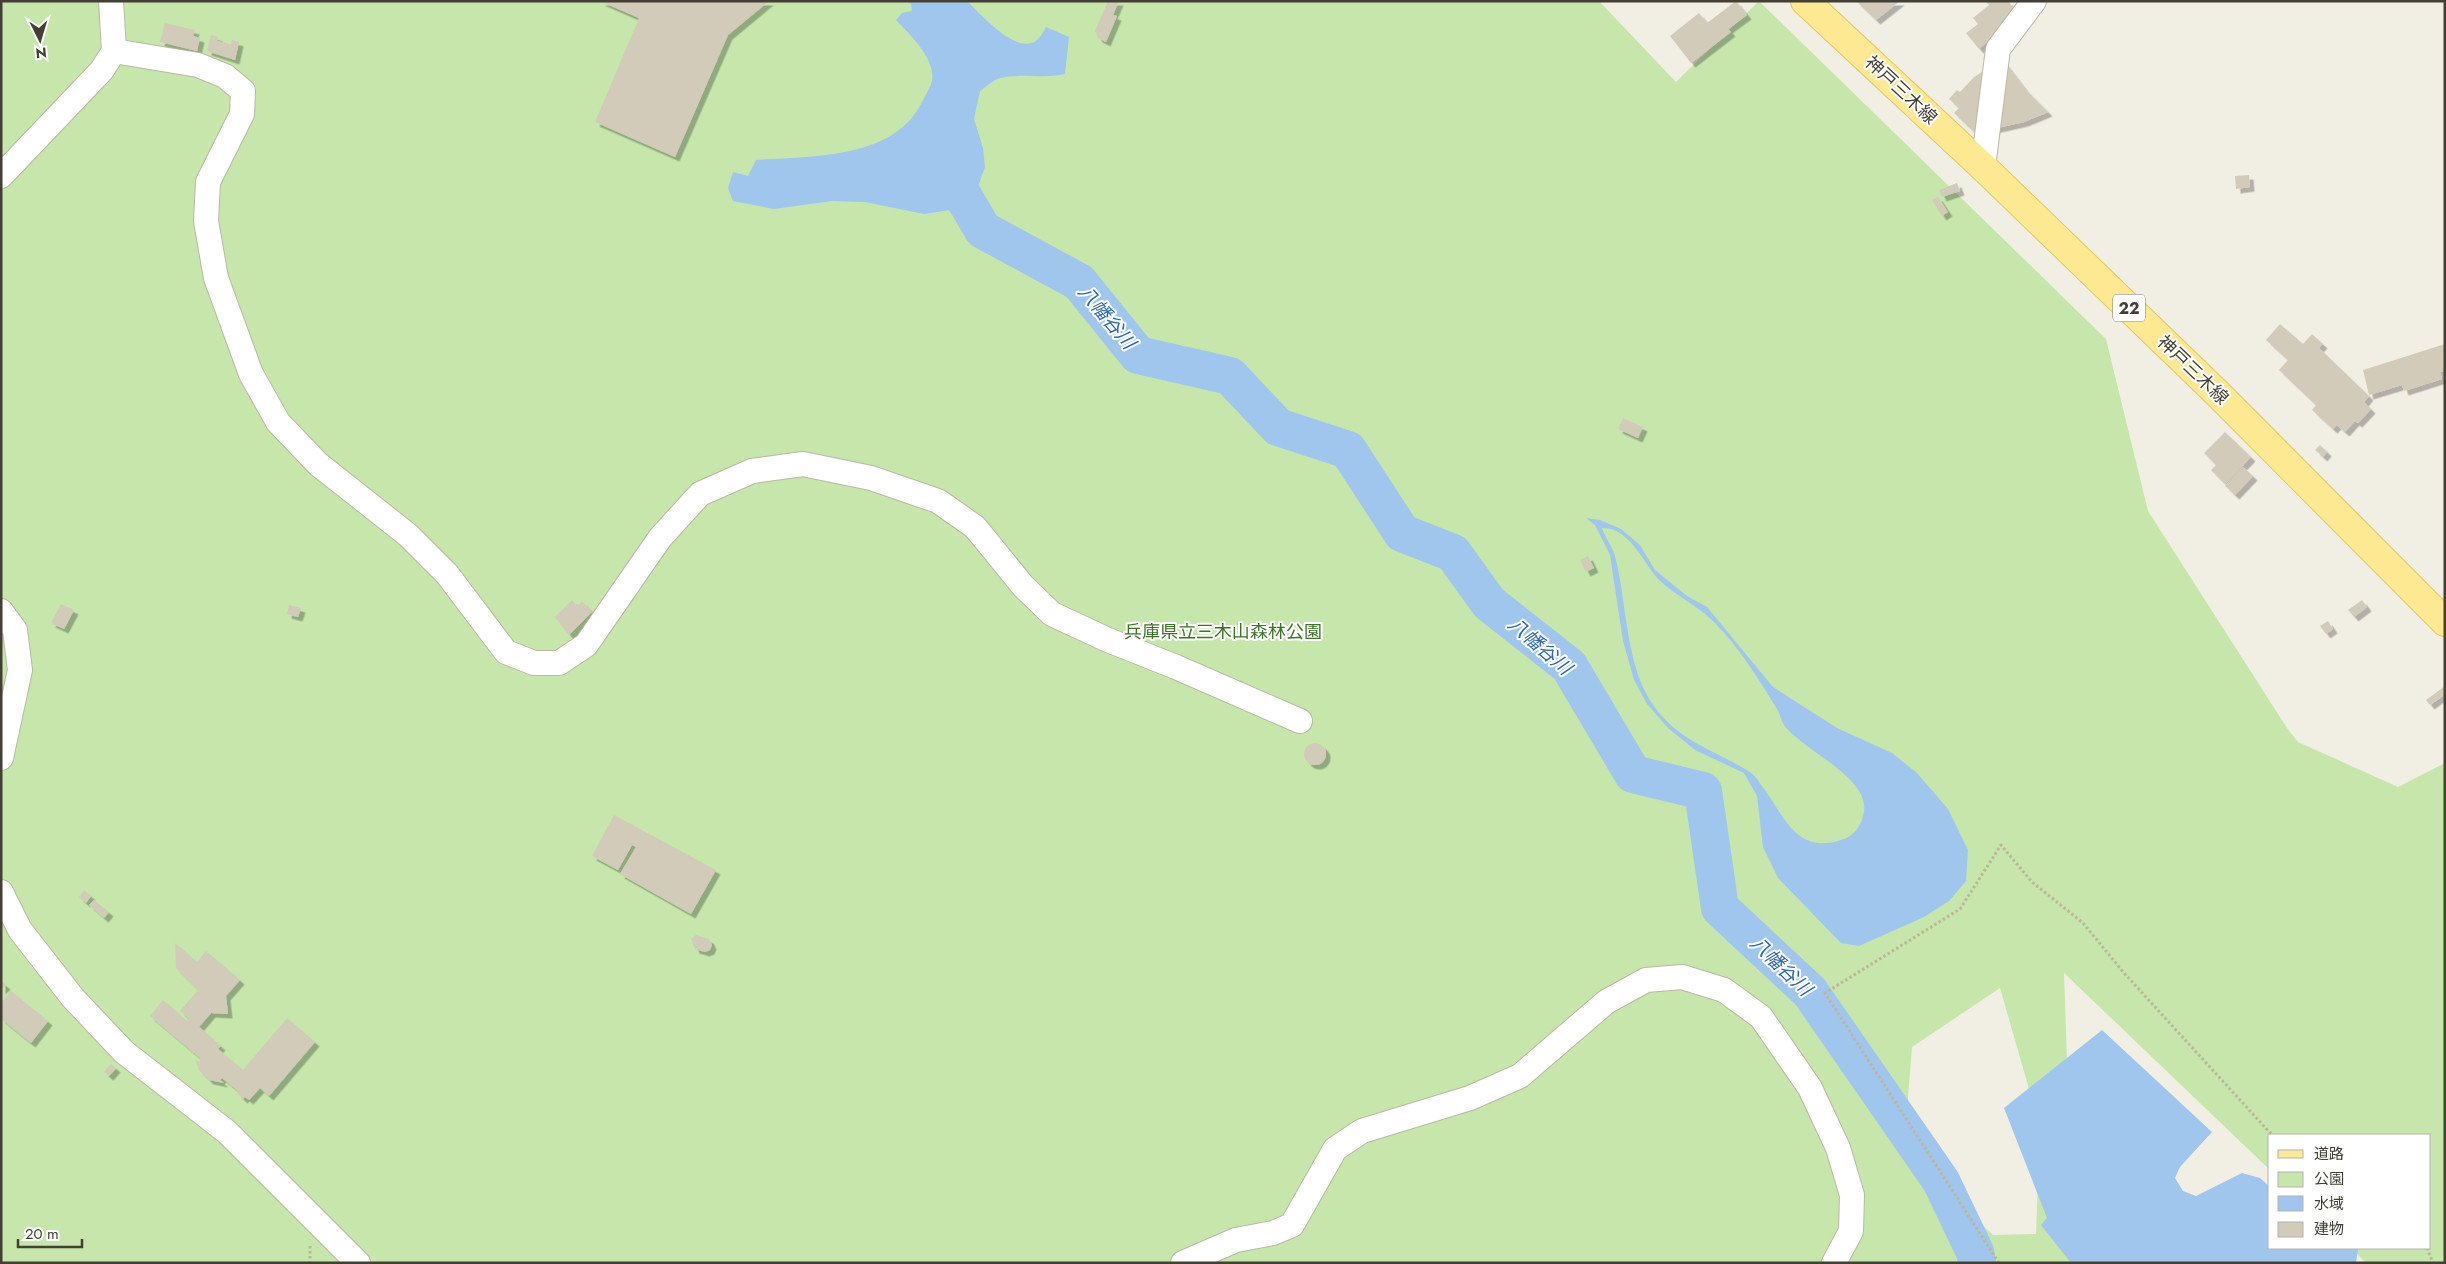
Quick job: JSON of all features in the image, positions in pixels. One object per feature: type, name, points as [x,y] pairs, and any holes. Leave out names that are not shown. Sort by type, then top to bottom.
[{"type":"main road","name":"神戸三木線","points":[[1805,1],[1983,167],[2217,393],[2445,622]]},
{"type":"street","points":[[1,176],[102,70],[114,51],[111,1]]},
{"type":"street","points":[[1983,167],[1998,49],[2034,1]]},
{"type":"street","points":[[114,51],[198,65],[225,76],[244,91],[242,114],[208,182],[206,220],[216,278],[251,374],[278,422],[318,464],[408,535],[440,567],[506,652],[534,663],[559,663],[586,645],[660,538],[700,494],[752,472],[803,464],[871,478],[938,501],[976,526],[1023,586],[1052,614],[1108,640],[1176,666],[1300,721]]},
{"type":"street","points":[[1,611],[15,630],[20,670],[1,758]]},
{"type":"street","points":[[1,892],[20,930],[73,998],[124,1052],[227,1132],[358,1263]]},
{"type":"street","points":[[1183,1263],[1236,1240],[1273,1233],[1292,1225],[1335,1149],[1362,1130],[1470,1098],[1520,1076],[1606,1002],[1646,980],[1682,976],[1724,990],[1761,1017],[1810,1088],[1838,1148],[1852,1195],[1851,1231],[1834,1263]]},
{"type":"path","points":[[1999,1263],[1825,993],[1960,909],[2001,845],[2032,882],[2083,923],[2124,973],[2271,1134]]},
{"type":"path","points":[[2427,1249],[2433,1263]]},
{"type":"green space","name":"兵庫県立三木山森林公園","points":[[1,1],[1599,1],[1676,82],[1759,1],[2106,339],[2148,511],[2287,728],[2298,742],[2398,787],[2445,763],[2445,1263],[2366,1263],[2352,1249],[2431,1249],[2431,1134],[2268,1134],[2268,1168],[2064,973],[2074,1263],[1,1263]],"holes":[[[2000,988],[2040,1127],[2036,1234],[1993,1235],[1953,1198],[1907,1111],[1912,1047]]]},
{"type":"water","points":[[907,1],[967,1],[1007,37],[1026,44],[1036,41],[1046,27],[1069,37],[1065,74],[1000,78],[980,91],[974,119],[983,148],[985,167],[973,200],[963,208],[924,214],[865,202],[832,201],[774,209],[733,201],[728,188],[733,172],[748,176],[756,160],[825,155],[849,151],[871,145],[892,135],[909,121],[929,89],[932,73],[930,64],[921,48],[896,20],[902,13],[912,11],[911,4]]},
{"type":"water","points":[[1586,518],[1600,520],[1621,529],[1640,545],[1655,570],[1687,596],[1707,607],[1773,687],[1837,728],[1892,753],[1917,773],[1948,809],[1968,850],[1966,881],[1949,901],[1924,917],[1859,946],[1841,943],[1778,878],[1763,847],[1757,796],[1744,773],[1695,750],[1668,728],[1647,704],[1634,680],[1623,641],[1610,555],[1595,525]],"holes":[[[1602,528],[1612,529],[1628,539],[1664,585],[1713,621],[1748,663],[1777,709],[1784,725],[1805,744],[1846,775],[1856,787],[1863,799],[1864,811],[1862,821],[1854,833],[1841,840],[1825,843],[1812,842],[1802,837],[1784,819],[1759,781],[1751,773],[1686,737],[1664,718],[1654,706],[1644,690],[1637,672],[1628,633],[1615,556]]]},
{"type":"water","points":[[2102,1030],[2212,1132],[2180,1167],[2175,1178],[2183,1191],[2196,1196],[2242,1173],[2260,1178],[2268,1185],[2268,1249],[2358,1249],[2356,1263],[2071,1263],[2041,1225],[2047,1218],[2004,1108]]},
{"type":"building","points":[[600,1],[769,1],[728,35],[675,157],[595,122],[639,18]]},
{"type":"building","points":[[1108,1],[1119,1],[1113,15],[1117,16],[1106,42],[1098,38],[1095,31]]},
{"type":"building","points":[[1736,1],[1747,15],[1728,29],[1731,32],[1691,63],[1670,36],[1699,13],[1707,23]]},
{"type":"building","points":[[1856,1],[1900,1],[1876,20]]},
{"type":"building","points":[[1985,1],[2008,1],[2022,19],[1993,42],[1990,39],[1979,49],[1966,33],[1978,24],[1973,18],[1989,5]]},
{"type":"building","points":[[165,23],[195,30],[193,36],[200,38],[197,51],[160,42]]},
{"type":"building","points":[[211,35],[218,37],[217,41],[231,44],[232,40],[239,42],[235,60],[207,51]]},
{"type":"building","points":[[2002,59],[2025,89],[2048,112],[2024,122],[1975,133],[1954,113],[1959,108],[1949,99],[1957,90],[1960,92],[1974,77]]},
{"type":"building","points":[[2249,175],[2250,187],[2236,189],[2235,176]]},
{"type":"building","points":[[1957,183],[1960,191],[1942,197],[1939,190]]},
{"type":"building","points":[[1938,197],[1948,212],[1942,216],[1932,200]]},
{"type":"building","points":[[2280,324],[2303,344],[2312,334],[2323,344],[2319,348],[2369,396],[2364,402],[2371,409],[2358,423],[2355,421],[2345,432],[2337,425],[2333,429],[2312,410],[2316,405],[2279,370],[2288,360],[2266,340]]},
{"type":"building","points":[[2445,344],[2445,371],[2440,372],[2442,379],[2404,391],[2402,385],[2369,395],[2363,370]]},
{"type":"building","points":[[1623,418],[1643,427],[1638,438],[1618,429]]},
{"type":"building","points":[[2225,432],[2251,457],[2225,484],[2211,470],[2216,465],[2204,453]]},
{"type":"building","points":[[2320,445],[2327,452],[2323,457],[2315,450]]},
{"type":"building","points":[[2243,467],[2253,476],[2235,495],[2225,486]]},
{"type":"building","points":[[1588,556],[1594,568],[1586,572],[1580,560]]},
{"type":"building","points":[[572,600],[577,606],[582,601],[592,612],[569,635],[555,617]]},
{"type":"building","points":[[2362,600],[2367,607],[2354,617],[2348,610]]},
{"type":"building","points":[[61,604],[74,610],[64,629],[51,623]]},
{"type":"building","points":[[289,605],[301,608],[298,617],[287,614]]},
{"type":"building","points":[[2328,621],[2333,629],[2326,634],[2320,626]]},
{"type":"building","points":[[2445,686],[2445,694],[2430,705],[2426,700]]},
{"type":"building","points":[[1315,743],[1323,746],[1326,754],[1323,762],[1315,765],[1307,762],[1304,754],[1307,746]]},
{"type":"building","points":[[614,815],[716,870],[691,914],[620,874],[636,847],[632,845],[618,870],[592,856]]},
{"type":"building","points":[[84,890],[91,896],[86,903],[79,897]]},
{"type":"building","points":[[94,900],[109,912],[104,918],[89,905]]},
{"type":"building","points":[[696,935],[709,939],[712,945],[710,950],[705,952],[695,949],[691,939]]},
{"type":"building","points":[[175,943],[197,962],[206,951],[240,980],[226,996],[228,1014],[211,1013],[199,1027],[221,1046],[218,1049],[243,1070],[287,1018],[315,1042],[269,1096],[260,1088],[249,1100],[245,1097],[243,1099],[237,1093],[239,1092],[222,1078],[220,1080],[224,1083],[209,1080],[199,1070],[195,1059],[199,1062],[201,1059],[150,1016],[163,1000],[187,1021],[189,1019],[180,1011],[198,990],[176,968]]},
{"type":"building","points":[[1,981],[6,985],[1,990]]},
{"type":"building","points":[[11,991],[48,1021],[31,1043],[1,1019],[1,1003]]},
{"type":"building","points":[[111,1064],[116,1068],[109,1076],[104,1072]]},
{"type":"waterway","name":"八幡谷川","points":[[963,196],[983,230],[1079,282],[1138,355],[1230,376],[1278,427],[1348,450],[1402,533],[1453,553],[1489,603],[1569,666],[1633,774],[1703,791],[1720,908],[1810,992],[1941,1181],[1975,1252],[1977,1263]]}]
